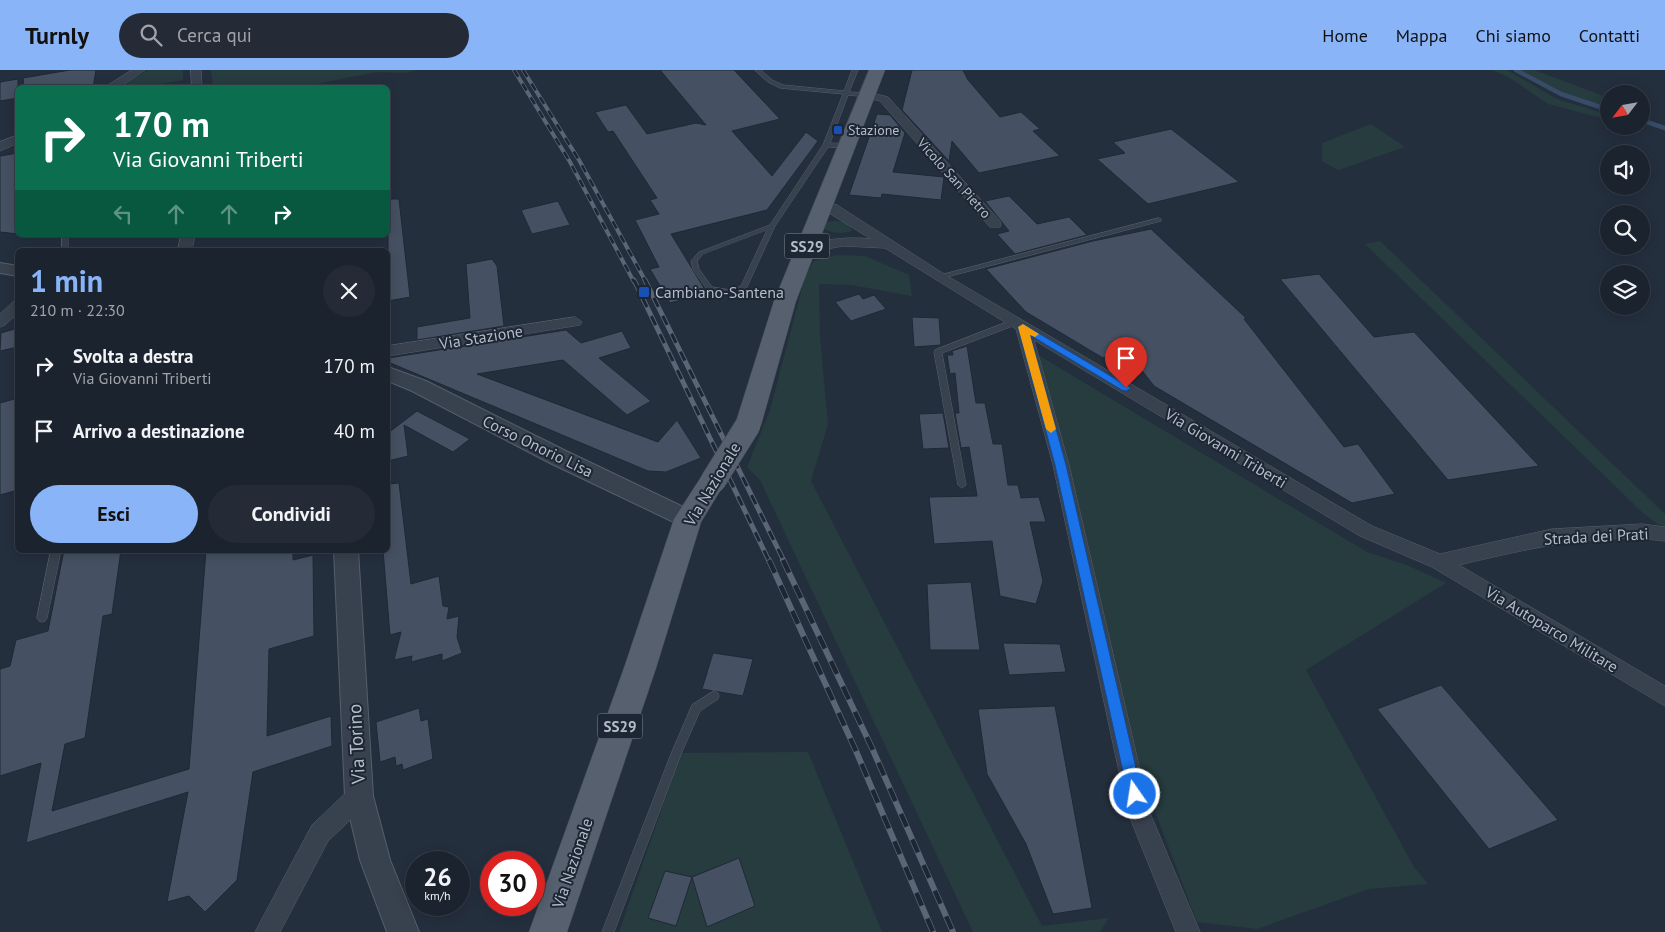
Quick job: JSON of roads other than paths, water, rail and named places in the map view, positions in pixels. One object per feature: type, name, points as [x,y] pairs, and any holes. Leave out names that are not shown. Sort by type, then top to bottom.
[{"type":"main road","name":"Via Nazionale","points":[[548,932],[640,668],[688,519],[748,425],[784,303],[822,206],[849,146],[877,70]]},
{"type":"street","points":[[114,85],[140,70]]},
{"type":"street","points":[[196,70],[196,85]]},
{"type":"street","name":"Vicolo San Pietro","points":[[868,95],[884,99],[995,224]]},
{"type":"street","points":[[0,147],[15,140]]},
{"type":"street","name":"Via Giovanni Triberti","points":[[822,206],[832,208],[939,277],[1366,531],[1439,562]]},
{"type":"street","name":"Via Giovanni Triberti","points":[[805,249],[828,243],[858,240],[889,246]]},
{"type":"street","points":[[0,268],[15,270]]},
{"type":"street","points":[[0,322],[15,308]]},
{"type":"street","name":"Via Stazione","points":[[390,351],[575,322]]},
{"type":"street","points":[[1019,325],[1061,465],[1139,813],[1188,932]]},
{"type":"street","name":"Corso Onorio Lisa","points":[[390,375],[419,386],[558,457],[688,519]]},
{"type":"street","name":"Strada dei Prati","points":[[1439,562],[1552,536],[1642,531],[1665,534]]},
{"type":"street","name":"Via Torino","points":[[346,553],[359,796],[375,860],[403,932]]},
{"type":"street","name":"Via Autoparco Militare","points":[[1439,562],[1665,697]]},
{"type":"street","points":[[267,932],[320,834],[359,796]]},
{"type":"lane","points":[[758,70],[770,81],[782,87],[868,95]]},
{"type":"lane","points":[[772,226],[701,254],[694,261],[696,269],[710,289],[732,292],[744,287],[772,226],[826,145],[855,70]]},
{"type":"lane","points":[[826,145],[849,146]]},
{"type":"lane","points":[[939,277],[1159,220]]},
{"type":"lane","points":[[962,485],[938,352],[1019,325]]},
{"type":"lane","points":[[42,618],[55,553]]},
{"type":"lane","points":[[608,932],[696,708],[714,696]]},
{"type":"waterway","points":[[1516,70],[1561,94],[1600,107]]},
{"type":"waterway","points":[[1650,123],[1665,128]]},
{"type":"railway","points":[[514,70],[570,162],[634,282]]},
{"type":"railway","points":[[523,70],[579,160],[646,282]]},
{"type":"railway","points":[[634,280],[769,561]]},
{"type":"railway","points":[[646,282],[784,561]]},
{"type":"railway","points":[[769,560],[856,751],[933,932]]},
{"type":"railway","points":[[783,560],[872,748],[953,932]]},
{"type":"place","name":"Stazione","points":[[838,130]]},
{"type":"place","name":"Cambiano-Santena","points":[[644,292]]}]
